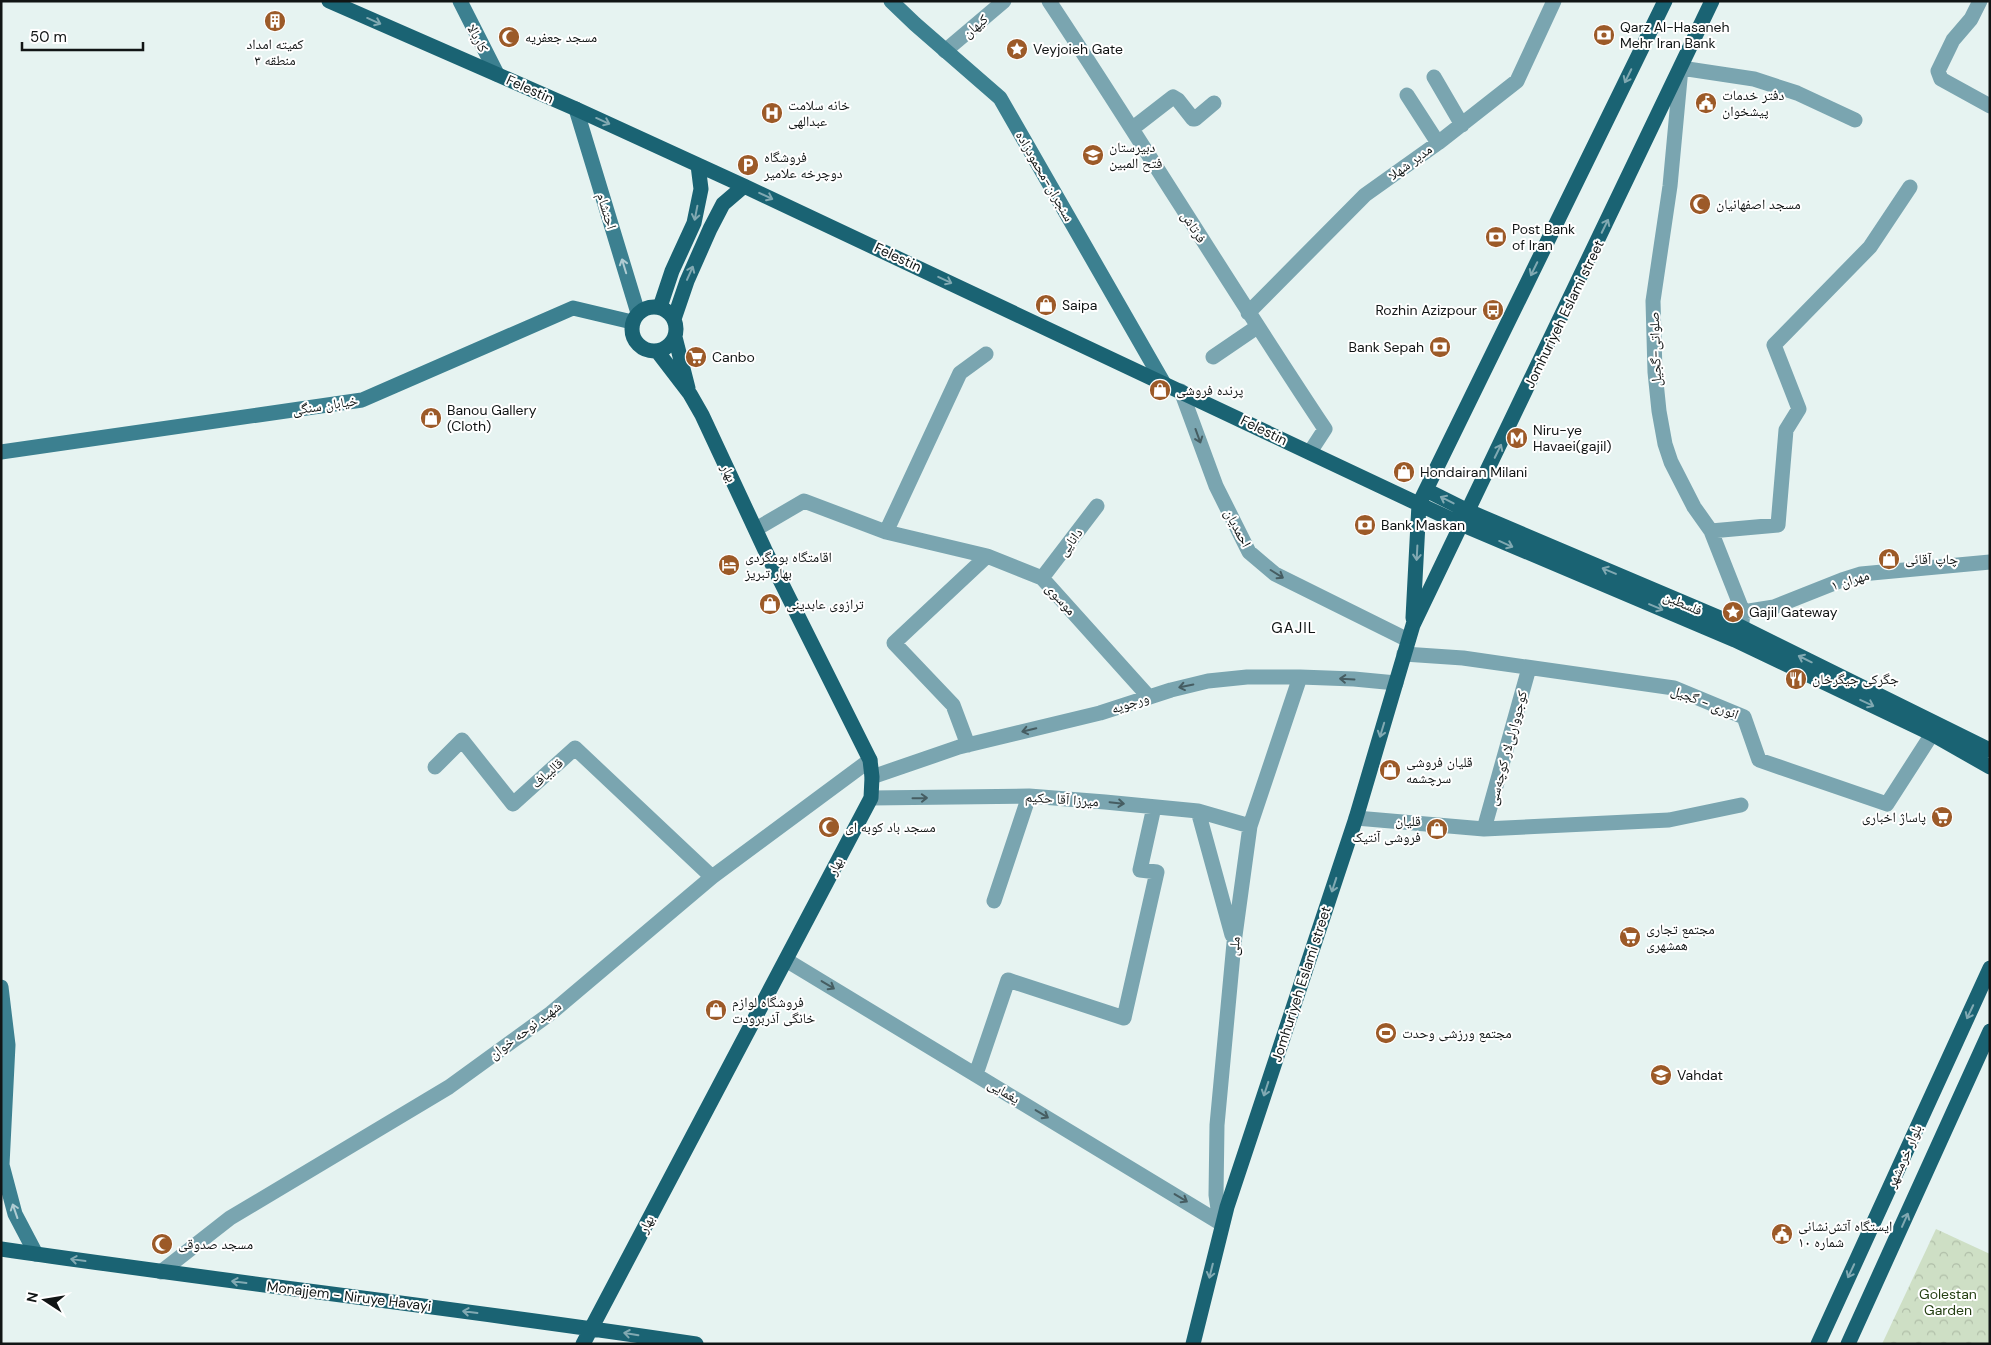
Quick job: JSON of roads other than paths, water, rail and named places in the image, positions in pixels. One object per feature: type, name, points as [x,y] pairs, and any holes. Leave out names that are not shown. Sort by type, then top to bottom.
[{"type":"main road","name":"Felestin","points":[[329,1],[576,109],[744,186],[1181,390],[1419,504],[1465,517]]},
{"type":"main road","name":"Jomhuriyeh Eslami street","points":[[1413,625],[1419,504],[1665,1]]},
{"type":"main road","name":"Jomhuriyeh Eslami street","points":[[1192,1344],[1222,1224],[1356,818],[1413,625],[1712,1]]},
{"type":"main road","points":[[660,307],[672,271],[694,223],[701,189],[698,165]]},
{"type":"main road","points":[[674,319],[660,307],[648,307],[635,318],[632,334],[637,344],[646,350],[657,351],[668,347],[675,337],[674,319],[687,281],[710,229],[723,204],[744,186]]},
{"type":"main road","name":"بهار","points":[[583,1344],[590,1327],[871,798],[872,777],[870,760],[690,394],[675,337]]},
{"type":"main road","name":"بهار","points":[[657,351],[690,394]]},
{"type":"main road","name":"فلسطین","points":[[1426,490],[1465,517],[1740,627],[1990,750]]},
{"type":"main road","name":"فلسطین","points":[[1740,627],[1990,767]]},
{"type":"main road","name":"بلوار خرمشهر","points":[[1818,1344],[1990,968]]},
{"type":"main road","name":"بلوار خرمشهر","points":[[1848,1344],[1990,1031]]},
{"type":"main road","points":[[1939,1078],[1963,1089]]},
{"type":"main road","name":"Monajjem - Niruye Havayi","points":[[1,1249],[161,1272],[590,1327],[696,1344]]},
{"type":"street","name":"کاربالا","points":[[460,1],[497,74]]},
{"type":"street","name":"سنجران-محمودزاده","points":[[891,1],[1000,98],[1163,382]]},
{"type":"street","name":"کیهان","points":[[946,51],[1004,1]]},
{"type":"street","name":"فرتاش","points":[[1049,1],[1133,128],[1257,327],[1325,429],[1310,452]]},
{"type":"street","name":"مدیر شهلا","points":[[1248,313],[1365,195],[1462,125],[1517,81],[1554,1]]},
{"type":"street","points":[[1980,1],[1971,19],[1953,40],[1938,70],[1941,79],[1990,106]]},
{"type":"street","points":[[1681,68],[1754,79],[1772,84],[1797,93],[1856,120]]},
{"type":"street","name":"صلواتی-گجیل","points":[[1681,68],[1670,179],[1653,301],[1655,372],[1659,411],[1665,444],[1671,462],[1694,507],[1710,531],[1740,627]]},
{"type":"street","points":[[1434,77],[1462,125]]},
{"type":"street","points":[[1407,94],[1438,142]]},
{"type":"street","points":[[1133,128],[1173,97],[1178,100],[1192,119],[1195,119],[1214,104]]},
{"type":"street","name":"احتشام","points":[[576,109],[635,318]]},
{"type":"street","points":[[1710,531],[1778,524],[1786,430],[1799,409],[1774,345],[1870,247],[1910,187]]},
{"type":"street","name":"خیابان سنگی","points":[[1,452],[362,400],[573,308],[635,318]]},
{"type":"street","points":[[1213,357],[1257,327]]},
{"type":"street","points":[[886,532],[960,373],[986,354]]},
{"type":"street","name":"احمدیان","points":[[1181,390],[1216,486],[1249,552],[1275,574],[1406,647]]},
{"type":"street","name":"موسوی","points":[[756,529],[804,501],[886,532],[987,556],[1042,578],[1149,697]]},
{"type":"street","name":"دانایی","points":[[1042,578],[1097,506]]},
{"type":"street","points":[[968,745],[953,705],[894,643],[987,556]]},
{"type":"street","name":"مهران ۱","points":[[1740,627],[1774,606],[1862,574],[1990,562]]},
{"type":"street","name":"انوری - گجیل","points":[[1406,647],[1463,658],[1674,688],[1744,717],[1759,760],[1887,804],[1932,734]]},
{"type":"street","name":"کوجووارلی‌لار کوچه‌سی","points":[[1484,828],[1529,668]]},
{"type":"street","name":"ورجویه","points":[[872,777],[968,745],[1100,713],[1171,690],[1208,682],[1247,677],[1300,677],[1396,683]]},
{"type":"street","name":"ملی","points":[[1222,1224],[1216,1195],[1217,1125],[1234,943],[1250,826],[1300,677]]},
{"type":"street","name":"قالیباف","points":[[435,767],[462,740],[513,804],[575,748],[712,877]]},
{"type":"street","name":"شهید نوحه خوان","points":[[161,1272],[230,1218],[449,1087],[550,1012],[712,877],[870,760]]},
{"type":"street","points":[[994,902],[1029,796]]},
{"type":"street","name":"میرزا آقا حکیم","points":[[871,798],[1029,796],[1198,811],[1250,826]]},
{"type":"street","points":[[1356,818],[1484,828],[1669,820],[1741,805]]},
{"type":"street","points":[[976,1074],[1008,980],[1124,1018],[1157,872],[1140,870],[1154,807]]},
{"type":"street","points":[[1198,811],[1234,943]]},
{"type":"street","name":"یغمایی","points":[[786,960],[1222,1224]]},
{"type":"street","points":[[1,986],[8,1045],[2,1166],[15,1214],[36,1254]]},
{"type":"place","name":"کمیته امداد منطقه ۳","points":[[275,21]]},
{"type":"place","name":"Qarz Al-Hasaneh Mehr Iran Bank","points":[[1604,35]]},
{"type":"place","name":"مسجد جعفریه","points":[[509,37]]},
{"type":"place","name":"Veyjoieh Gate","points":[[1017,49]]},
{"type":"place","name":"دفتر خدمات پیشخوان","points":[[1706,103]]},
{"type":"place","name":"خانه سلامت عبدالهی","points":[[772,113]]},
{"type":"place","name":"دبیرستان فتح المبین","points":[[1093,155]]},
{"type":"place","name":"فروشگاه دوچرخه علامیر","points":[[748,165]]},
{"type":"place","name":"مسجد اصفهانیان","points":[[1700,204]]},
{"type":"place","name":"Post Bank of Iran","points":[[1496,237]]},
{"type":"place","name":"Saipa","points":[[1046,305]]},
{"type":"place","name":"Rozhin Azizpour","points":[[1493,310]]},
{"type":"place","name":"Bank Sepah","points":[[1440,347]]},
{"type":"place","name":"Canbo","points":[[696,357]]},
{"type":"place","name":"پرنده فروشی","points":[[1160,390]]},
{"type":"place","name":"Banou Gallery (Cloth)","points":[[431,418]]},
{"type":"place","name":"Niru-ye Havaei(gajil)","points":[[1517,438]]},
{"type":"place","name":"Hondairan Milani","points":[[1404,472]]},
{"type":"place","name":"Bank Maskan","points":[[1365,525]]},
{"type":"place","name":"چاپ آقائی","points":[[1889,559]]},
{"type":"place","name":"اقامتگاه بومگردی بهار تبریز","points":[[729,565]]},
{"type":"place","name":"ترازوی عابدینی","points":[[770,604]]},
{"type":"place","name":"Gajil Gateway","points":[[1733,612]]},
{"type":"place","name":"جگرکی جیگرخان","points":[[1796,679]]},
{"type":"place","name":"قلیان فروشی سرچشمه","points":[[1390,770]]},
{"type":"place","name":"پاساژ اخباری","points":[[1942,817]]},
{"type":"place","name":"مسجد باد کوبه ای","points":[[829,827]]},
{"type":"place","name":"قلیان فروشی آنتیک","points":[[1437,829]]},
{"type":"place","name":"مجتمع تجاری همشهری","points":[[1630,937]]},
{"type":"place","name":"فروشگاه لوازم خانگی آذربرودت","points":[[716,1010]]},
{"type":"place","name":"مجتمع ورزشی وحدت","points":[[1386,1033]]},
{"type":"place","name":"Vahdat","points":[[1661,1075]]},
{"type":"place","name":"ایستگاه آتش‌نشانی شماره ۱۰","points":[[1782,1234]]},
{"type":"place","name":"مسجد صدوقی","points":[[162,1244]]},
{"type":"district","name":"GAJIL","points":[[1294,628]]},
{"type":"park label","name":"Golestan Garden","points":[[1948,1302]]}]
